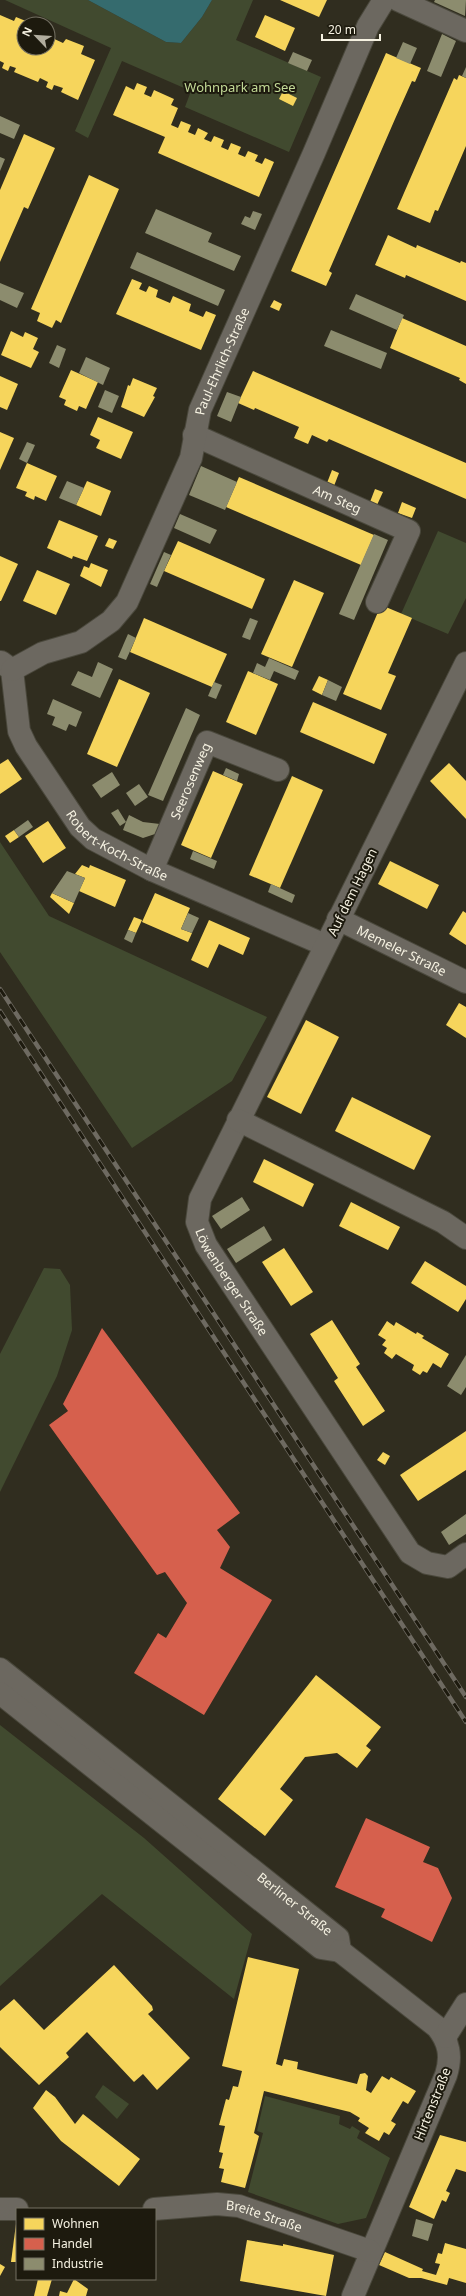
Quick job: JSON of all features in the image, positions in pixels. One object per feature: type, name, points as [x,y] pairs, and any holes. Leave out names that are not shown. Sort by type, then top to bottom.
[{"type":"street","name":"Paul-Ehrlich-Straße","points":[[6,666],[81,642],[99,631],[119,613],[127,602],[190,458],[200,410],[314,153],[368,26],[384,0]]},
{"type":"street","points":[[398,0],[466,31]]},
{"type":"street","name":"Am Steg","points":[[194,435],[409,530],[377,602]]},
{"type":"street","name":"Auf dem Hagen","points":[[238,1120],[466,663]]},
{"type":"street","name":"Robert-Koch-Straße","points":[[6,666],[19,731],[26,746],[80,827],[93,839],[152,870],[325,945]]},
{"type":"street","name":"Seerosenweg","points":[[152,870],[207,742],[278,770]]},
{"type":"street","name":"Memeler Straße","points":[[338,919],[466,982]]},
{"type":"street","points":[[238,1120],[443,1222],[466,1238]]},
{"type":"street","name":"Löwenberger Straße","points":[[238,1120],[200,1199],[197,1222],[206,1244],[410,1553],[428,1563],[448,1567],[466,1554]]},
{"type":"street","name":"Berliner Straße","points":[[0,1669],[338,1938],[340,1950],[321,1948],[0,1693]]},
{"type":"street","points":[[340,1950],[438,2027],[445,2036],[466,2004]]},
{"type":"street","name":"Hirtenstraße","points":[[353,2296],[370,2251],[446,2075],[450,2058],[445,2036]]},
{"type":"street","name":"Breite Straße","points":[[156,2209],[218,2204],[239,2206],[370,2251]]},
{"type":"street","points":[[0,2209],[16,2209]]},
{"type":"green space","name":"Wohnpark am See","points":[[5,0],[88,0],[166,42],[181,43],[202,17],[212,0],[253,0],[236,40],[321,77],[289,152],[185,107],[191,91],[122,61],[88,138],[75,131],[111,48],[56,23],[56,16],[40,16]]},
{"type":"green space","points":[[438,531],[466,543],[466,598],[448,634],[401,614]]},
{"type":"green space","points":[[0,842],[49,916],[267,1017],[232,1081],[132,1148],[0,952]]},
{"type":"green space","points":[[44,1268],[60,1269],[70,1285],[72,1330],[57,1376],[0,1492],[0,1354]]},
{"type":"green space","points":[[0,1725],[144,1838],[252,1934],[234,1999],[102,1894],[0,1986]]},
{"type":"green space","points":[[103,2085],[129,2104],[117,2119],[95,2097]]},
{"type":"green space","points":[[265,2096],[340,2116],[339,2124],[350,2129],[352,2126],[360,2131],[357,2138],[390,2158],[366,2218],[338,2224],[248,2192],[263,2133],[257,2131]]},
{"type":"water","points":[[88,0],[212,0],[202,17],[181,43],[166,42]]},
{"type":"building: Wohnen","points":[[280,0],[327,0],[319,17]]},
{"type":"building: Wohnen","points":[[0,15],[14,21],[16,17],[16,56],[56,56],[56,40],[63,43],[66,39],[84,46],[81,54],[95,60],[78,100],[61,92],[63,88],[54,85],[52,90],[46,87],[48,82],[40,78],[38,82],[14,72],[16,68],[10,66],[8,71],[2,68],[4,63],[0,61]]},
{"type":"building: Wohnen","points":[[265,15],[295,28],[285,51],[255,37]]},
{"type":"building: Wohnen","points":[[386,53],[421,68],[415,82],[412,81],[395,119],[329,271],[332,273],[326,286],[291,271]]},
{"type":"building: Wohnen","points":[[459,75],[466,78],[466,146],[438,211],[435,210],[430,223],[397,209],[454,78],[457,80]]},
{"type":"building: Wohnen","points":[[137,83],[147,87],[144,94],[151,97],[154,90],[174,99],[171,105],[178,108],[171,125],[178,128],[181,121],[191,125],[188,132],[195,135],[198,128],[208,133],[204,139],[211,142],[214,136],[224,140],[221,147],[228,150],[231,143],[241,147],[238,154],[245,157],[248,151],[258,155],[255,161],[262,164],[265,158],[274,162],[259,197],[158,153],[165,137],[113,115],[126,86],[134,90]]},
{"type":"building: Wohnen","points":[[283,91],[297,98],[293,106],[279,99]]},
{"type":"building: Wohnen","points":[[24,134],[55,148],[28,209],[24,207],[0,262],[0,190]]},
{"type":"building: Wohnen","points":[[89,175],[119,189],[61,323],[56,320],[52,328],[37,321],[40,313],[31,309]]},
{"type":"building: Wohnen","points":[[388,235],[416,248],[417,245],[460,263],[461,261],[466,263],[466,301],[406,275],[405,278],[375,265]]},
{"type":"building: Wohnen","points":[[132,279],[142,283],[139,289],[146,292],[149,286],[158,290],[156,297],[170,303],[173,296],[191,304],[189,311],[203,317],[206,311],[216,315],[201,350],[116,314]]},
{"type":"building: Wohnen","points":[[274,300],[282,304],[279,311],[270,307]]},
{"type":"building: Wohnen","points":[[402,318],[466,346],[466,384],[459,380],[460,378],[390,348]]},
{"type":"building: Wohnen","points":[[11,331],[23,337],[25,332],[38,338],[33,349],[39,352],[31,368],[1,355]]},
{"type":"building: Wohnen","points":[[71,370],[98,382],[86,409],[79,406],[77,411],[64,405],[66,400],[59,397]]},
{"type":"building: Wohnen","points":[[253,371],[466,463],[466,499],[329,439],[327,442],[312,435],[308,444],[294,438],[299,427],[255,408],[254,410],[238,403]]},
{"type":"building: Wohnen","points":[[0,376],[18,384],[7,410],[0,407]]},
{"type":"building: Wohnen","points":[[133,378],[157,388],[153,396],[155,397],[144,417],[121,407],[128,385],[130,386]]},
{"type":"building: Wohnen","points":[[98,417],[133,432],[121,459],[96,448],[100,440],[90,435]]},
{"type":"building: Wohnen","points":[[0,432],[14,438],[0,470]]},
{"type":"building: Wohnen","points":[[27,463],[57,476],[46,501],[35,496],[34,500],[25,496],[27,492],[16,488]]},
{"type":"building: Wohnen","points":[[332,470],[339,473],[334,486],[327,483]]},
{"type":"building: Wohnen","points":[[239,477],[374,535],[361,565],[226,507]]},
{"type":"building: Wohnen","points":[[87,481],[111,491],[101,516],[76,505]]},
{"type":"building: Wohnen","points":[[375,489],[383,492],[377,505],[370,502]]},
{"type":"building: Wohnen","points":[[402,502],[416,508],[412,518],[398,513]]},
{"type":"building: Wohnen","points":[[59,520],[98,536],[87,561],[73,556],[72,559],[47,548]]},
{"type":"building: Wohnen","points":[[109,538],[117,541],[113,549],[105,546]]},
{"type":"building: Wohnen","points":[[178,541],[265,579],[252,609],[164,571]]},
{"type":"building: Wohnen","points":[[0,556],[18,564],[1,601],[0,601]]},
{"type":"building: Wohnen","points":[[91,563],[108,570],[101,587],[80,576],[84,566],[89,568]]},
{"type":"building: Wohnen","points":[[37,570],[70,584],[56,615],[23,601]]},
{"type":"building: Wohnen","points":[[294,580],[324,593],[292,667],[261,654]]},
{"type":"building: Wohnen","points":[[381,605],[412,618],[388,673],[396,676],[381,710],[343,694]]},
{"type":"building: Wohnen","points":[[144,618],[227,654],[212,687],[130,652]]},
{"type":"building: Wohnen","points":[[248,671],[278,684],[256,735],[226,722]]},
{"type":"building: Wohnen","points":[[319,676],[328,680],[322,695],[312,690]]},
{"type":"building: Wohnen","points":[[119,679],[150,693],[117,767],[87,754]]},
{"type":"building: Wohnen","points":[[313,702],[387,734],[374,764],[300,732]]},
{"type":"building: Wohnen","points":[[8,759],[22,779],[0,794],[0,764]]},
{"type":"building: Wohnen","points":[[449,763],[466,781],[466,819],[430,781]]},
{"type":"building: Wohnen","points":[[213,771],[243,784],[211,858],[181,845]]},
{"type":"building: Wohnen","points":[[292,776],[323,790],[280,888],[249,875]]},
{"type":"building: Wohnen","points":[[48,821],[66,848],[43,863],[25,836]]},
{"type":"building: Wohnen","points":[[14,830],[19,837],[10,843],[5,836]]},
{"type":"building: Wohnen","points":[[390,861],[439,885],[427,909],[378,884]]},
{"type":"building: Wohnen","points":[[82,865],[89,868],[90,865],[126,880],[115,907],[79,891],[85,878],[75,874]]},
{"type":"building: Wohnen","points":[[52,893],[74,903],[69,914],[50,897]]},
{"type":"building: Wohnen","points":[[155,893],[190,908],[181,929],[192,933],[188,942],[142,922]]},
{"type":"building: Wohnen","points":[[463,911],[466,913],[466,945],[449,934]]},
{"type":"building: Wohnen","points":[[134,917],[142,920],[136,933],[128,930]]},
{"type":"building: Wohnen","points":[[209,920],[250,938],[243,955],[219,944],[208,968],[191,960]]},
{"type":"building: Wohnen","points":[[459,1003],[466,1007],[466,1038],[446,1025]]},
{"type":"building: Wohnen","points":[[306,1020],[339,1037],[301,1114],[267,1097]]},
{"type":"building: Wohnen","points":[[352,1097],[431,1136],[414,1170],[335,1131]]},
{"type":"building: Wohnen","points":[[264,1159],[314,1184],[303,1207],[253,1182]]},
{"type":"building: Wohnen","points":[[351,1202],[400,1227],[388,1250],[339,1226]]},
{"type":"building: Wohnen","points":[[284,1248],[313,1292],[291,1306],[262,1262]]},
{"type":"building: Wohnen","points":[[425,1261],[466,1286],[466,1299],[458,1312],[411,1283]]},
{"type":"building: Wohnen","points":[[332,1320],[360,1364],[356,1367],[385,1411],[363,1426],[334,1381],[338,1378],[310,1334]]},
{"type":"building: Wohnen","points":[[387,1321],[394,1326],[396,1322],[416,1334],[417,1332],[424,1336],[422,1338],[449,1354],[441,1368],[433,1363],[427,1373],[423,1371],[420,1375],[412,1370],[414,1365],[396,1354],[392,1359],[384,1353],[387,1348],[382,1345],[386,1340],[378,1335]]},
{"type":"building: Wohnen","points":[[466,1431],[466,1470],[418,1501],[400,1475]]},
{"type":"building: Wohnen","points":[[383,1452],[390,1456],[385,1465],[377,1460]]},
{"type":"building: Wohnen","points":[[316,1675],[381,1727],[366,1746],[371,1750],[357,1768],[337,1753],[305,1757],[280,1789],[293,1800],[265,1836],[218,1799]]},
{"type":"building: Wohnen","points":[[248,1957],[299,1969],[276,2064],[282,2066],[284,2059],[298,2062],[297,2069],[357,2084],[360,2074],[365,2073],[368,2076],[366,2090],[371,2093],[382,2076],[389,2080],[391,2077],[416,2091],[408,2104],[403,2101],[391,2121],[396,2124],[389,2135],[384,2132],[379,2141],[365,2133],[369,2128],[358,2121],[360,2118],[350,2112],[264,2091],[254,2133],[259,2136],[245,2188],[221,2182],[224,2169],[219,2168],[223,2153],[219,2152],[225,2126],[219,2125],[226,2099],[229,2100],[233,2086],[238,2087],[242,2071],[222,2066]]},
{"type":"building: Wohnen","points":[[114,1965],[152,2006],[153,2010],[148,2014],[190,2058],[157,2090],[143,2074],[134,2082],[87,2032],[66,2053],[69,2057],[39,2085],[0,2047],[0,2011],[14,1999],[44,2030]]},
{"type":"building: Wohnen","points":[[46,2090],[55,2097],[75,2124],[83,2114],[140,2159],[119,2186],[61,2141],[33,2108]]},
{"type":"building: Wohnen","points":[[440,2135],[466,2142],[466,2172],[456,2169],[446,2191],[450,2193],[446,2202],[442,2200],[434,2219],[409,2207]]},
{"type":"building: Wohnen","points":[[16,2224],[16,2262],[11,2262]]},
{"type":"building: Wohnen","points":[[247,2240],[283,2246],[283,2244],[334,2255],[326,2296],[240,2281]]},
{"type":"building: Wohnen","points":[[445,2243],[466,2249],[466,2283],[449,2278],[447,2285],[421,2278],[409,2278],[379,2265],[385,2252],[423,2269],[422,2271],[436,2275],[440,2264],[435,2263],[438,2253],[442,2254]]},
{"type":"building: Wohnen","points":[[0,2264],[5,2267],[0,2276]]},
{"type":"building: Wohnen","points":[[38,2280],[52,2280],[47,2296],[34,2296]]},
{"type":"building: Wohnen","points":[[74,2280],[88,2289],[86,2296],[59,2296],[60,2291],[67,2293]]},
{"type":"building: Handel","points":[[102,1328],[240,1513],[217,1530],[230,1547],[220,1568],[272,1600],[204,1715],[134,1673],[158,1633],[166,1638],[187,1603],[165,1572],[157,1575],[49,1425],[68,1411],[63,1404]]},
{"type":"building: Handel","points":[[366,1818],[430,1847],[423,1862],[438,1868],[452,1898],[432,1942],[381,1917],[385,1909],[335,1887]]},
{"type":"building: Industrie","points":[[435,0],[466,0],[465,16],[434,2]]},
{"type":"building: Industrie","points":[[442,34],[456,41],[441,77],[427,71]]},
{"type":"building: Industrie","points":[[403,42],[417,48],[410,64],[396,58]]},
{"type":"building: Industrie","points":[[293,52],[312,60],[307,71],[288,63]]},
{"type":"building: Industrie","points":[[466,67],[466,78],[462,76]]},
{"type":"building: Industrie","points":[[0,116],[20,125],[14,139],[0,133]]},
{"type":"building: Industrie","points":[[0,157],[5,159],[0,171]]},
{"type":"building: Industrie","points":[[156,209],[212,233],[208,242],[241,256],[234,271],[145,233]]},
{"type":"building: Industrie","points":[[253,211],[262,214],[255,230],[241,224],[245,216],[250,218]]},
{"type":"building: Industrie","points":[[137,252],[225,290],[218,306],[130,268]]},
{"type":"building: Industrie","points":[[0,283],[24,293],[17,308],[0,300]]},
{"type":"building: Industrie","points":[[356,294],[404,315],[397,330],[349,309]]},
{"type":"building: Industrie","points":[[331,330],[387,353],[381,369],[324,346]]},
{"type":"building: Industrie","points":[[57,345],[66,349],[59,368],[49,363]]},
{"type":"building: Industrie","points":[[86,357],[110,368],[103,385],[79,373]]},
{"type":"building: Industrie","points":[[105,390],[119,396],[112,413],[98,407]]},
{"type":"building: Industrie","points":[[227,392],[241,397],[231,422],[217,416]]},
{"type":"building: Industrie","points":[[27,442],[35,445],[27,463],[19,459]]},
{"type":"building: Industrie","points":[[201,466],[237,482],[225,510],[189,495]]},
{"type":"building: Industrie","points":[[67,481],[84,488],[76,505],[59,498]]},
{"type":"building: Industrie","points":[[180,514],[217,530],[210,544],[174,528]]},
{"type":"building: Industrie","points":[[374,534],[388,540],[354,620],[339,614]]},
{"type":"building: Industrie","points":[[164,552],[171,555],[157,587],[150,584]]},
{"type":"building: Industrie","points":[[250,618],[258,621],[250,640],[242,637]]},
{"type":"building: Industrie","points":[[128,634],[136,638],[126,660],[118,657]]},
{"type":"building: Industrie","points":[[269,658],[299,671],[295,680],[274,671],[270,680],[253,673],[257,663],[265,667]]},
{"type":"building: Industrie","points":[[98,662],[113,669],[100,698],[71,685],[78,671],[92,677]]},
{"type":"building: Industrie","points":[[328,680],[342,687],[336,701],[322,695]]},
{"type":"building: Industrie","points":[[214,682],[222,685],[216,699],[208,696]]},
{"type":"building: Industrie","points":[[53,699],[82,712],[76,727],[69,724],[66,731],[52,725],[55,717],[47,714]]},
{"type":"building: Industrie","points":[[186,708],[200,715],[163,801],[148,795]]},
{"type":"building: Industrie","points":[[226,768],[239,774],[237,781],[223,775]]},
{"type":"building: Industrie","points":[[112,772],[120,785],[101,798],[92,785]]},
{"type":"building: Industrie","points":[[139,784],[148,797],[135,806],[126,793]]},
{"type":"building: Industrie","points":[[118,809],[126,822],[120,826],[111,813]]},
{"type":"building: Industrie","points":[[129,815],[143,822],[160,824],[155,834],[143,838],[123,830]]},
{"type":"building: Industrie","points":[[28,820],[33,827],[19,837],[14,830]]},
{"type":"building: Industrie","points":[[193,851],[217,861],[214,869],[190,859]]},
{"type":"building: Industrie","points":[[67,871],[85,878],[74,903],[52,893]]},
{"type":"building: Industrie","points":[[271,884],[295,895],[292,903],[268,892]]},
{"type":"building: Industrie","points":[[188,913],[199,918],[192,933],[181,929]]},
{"type":"building: Industrie","points":[[128,930],[136,933],[132,943],[124,939]]},
{"type":"building: Industrie","points":[[242,1197],[250,1210],[221,1229],[212,1216]]},
{"type":"building: Industrie","points":[[264,1226],[272,1240],[236,1263],[227,1249]]},
{"type":"building: Industrie","points":[[466,1355],[466,1387],[461,1395],[447,1386]]},
{"type":"building: Industrie","points":[[466,1514],[466,1534],[449,1545],[441,1532]]},
{"type":"building: Industrie","points":[[416,2219],[433,2224],[428,2241],[412,2236]]},
{"type":"railway","points":[[0,989],[466,1697]]},
{"type":"railway","points":[[0,1011],[466,1722]]}]
